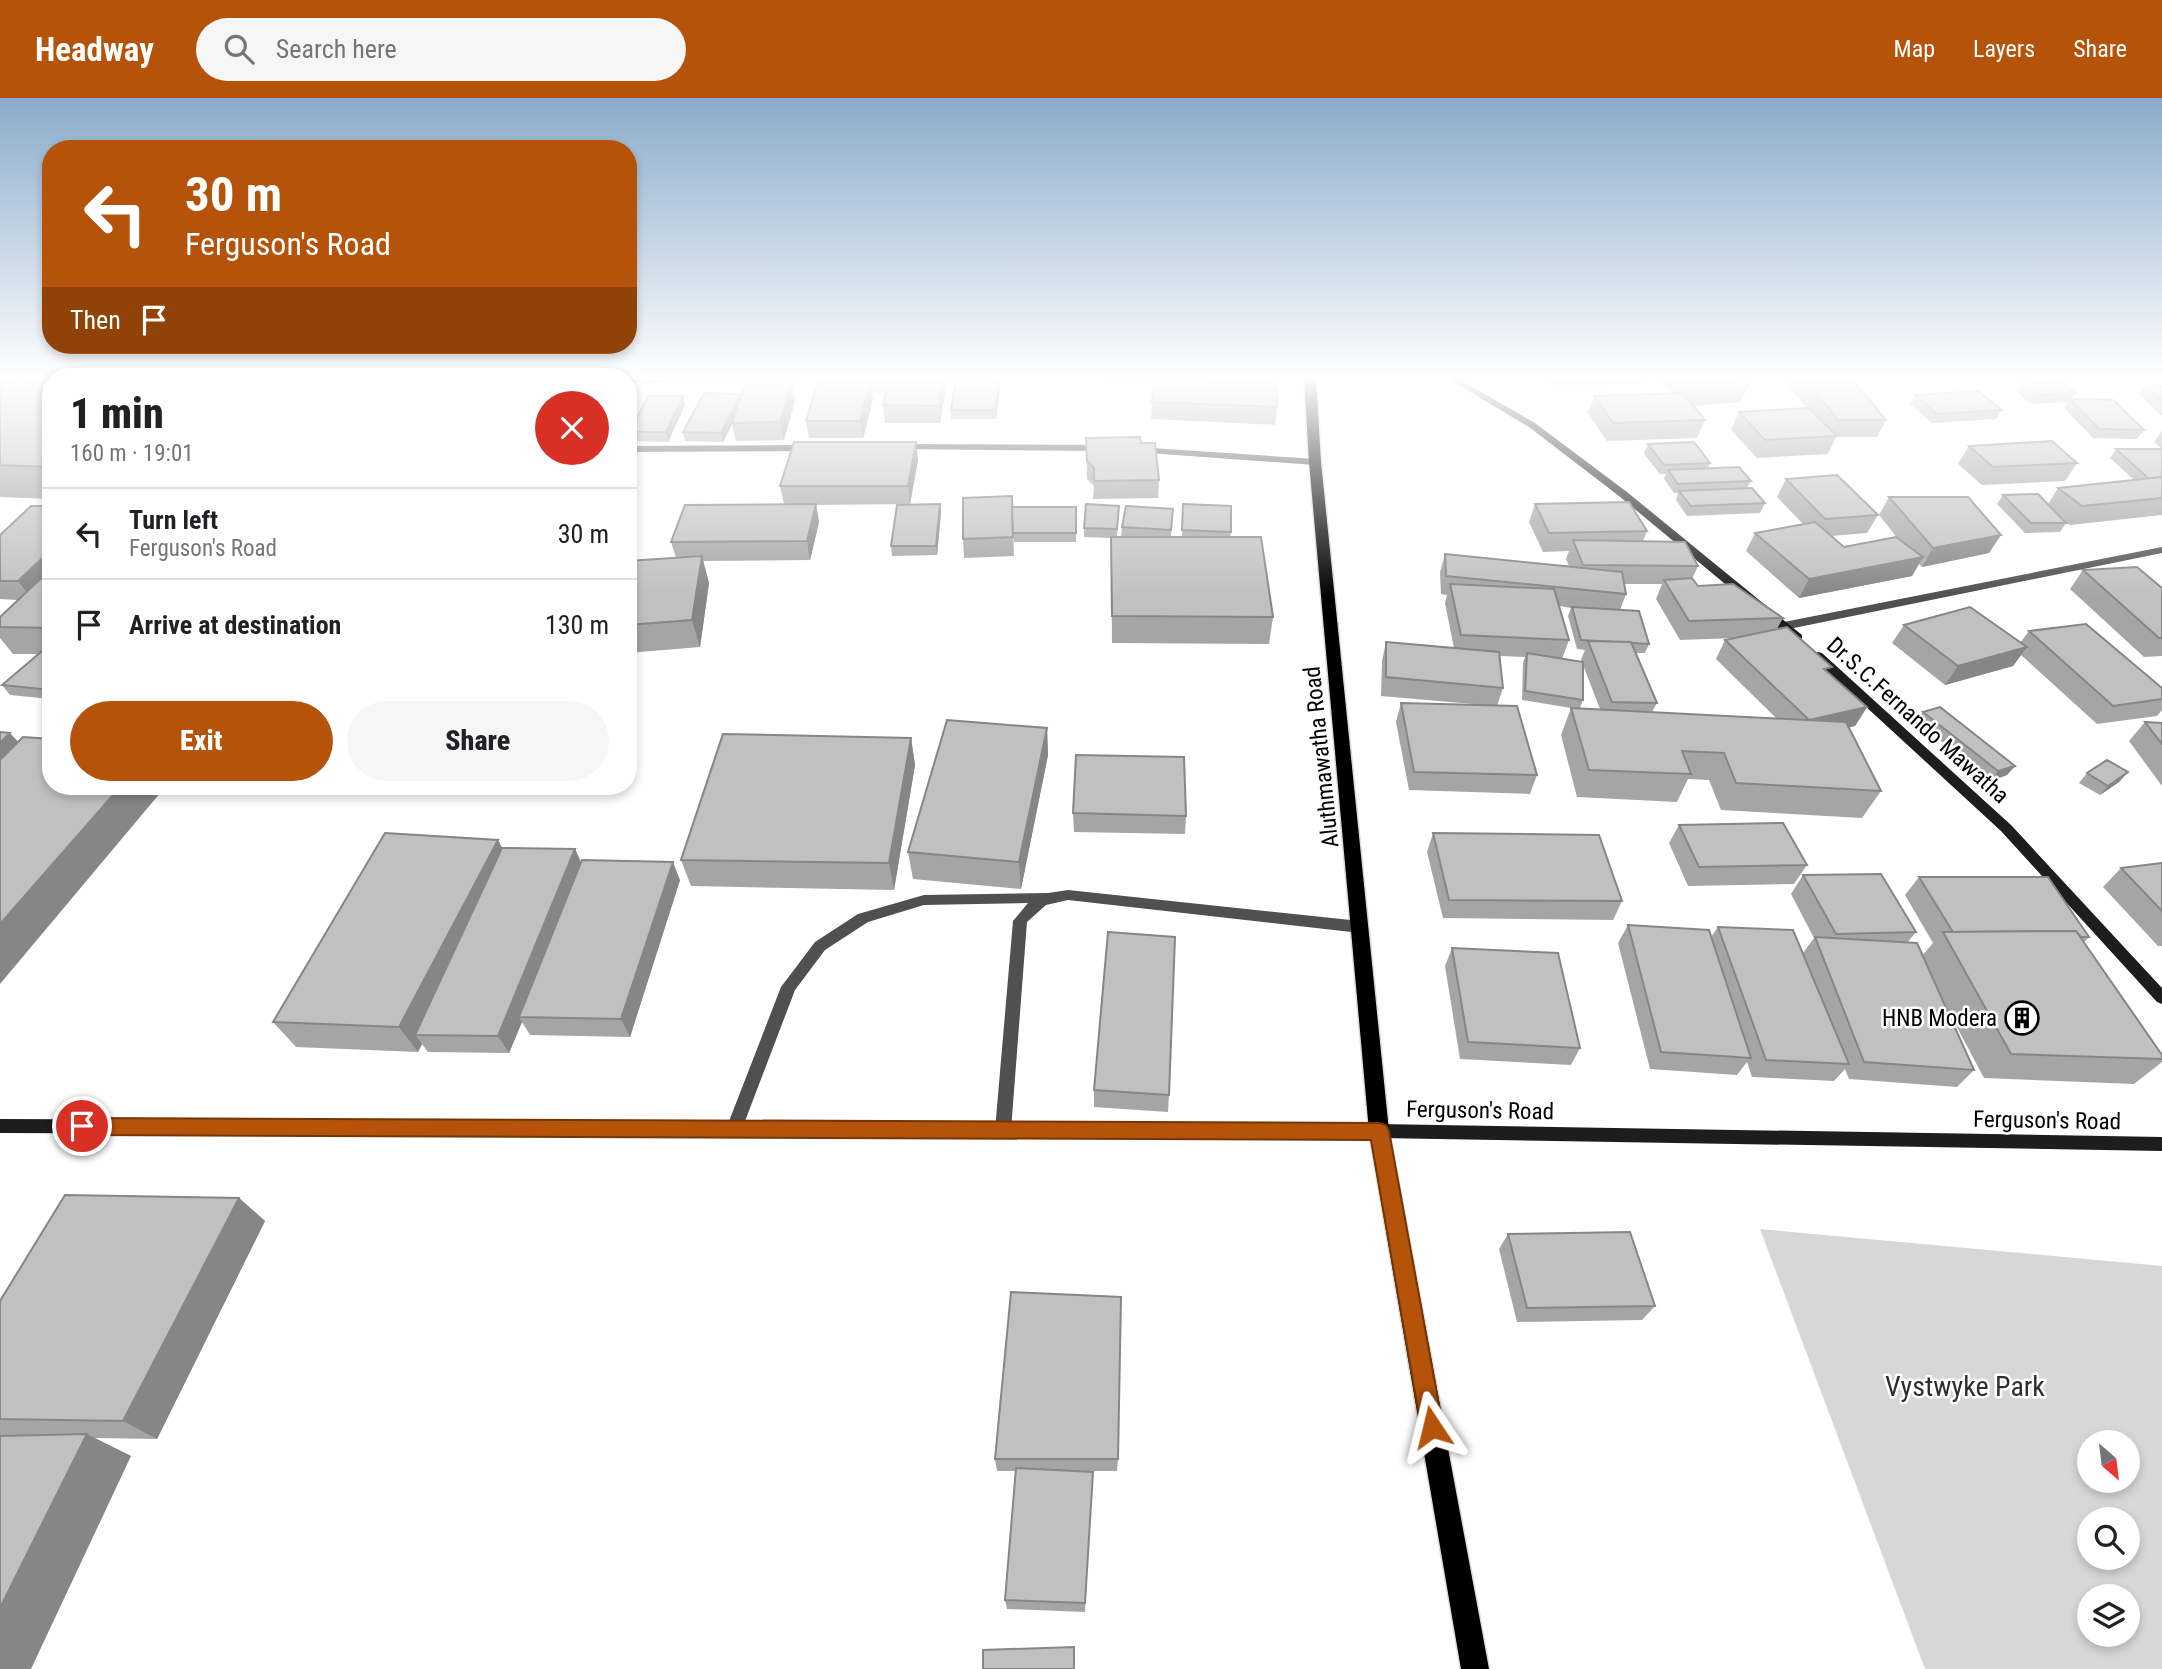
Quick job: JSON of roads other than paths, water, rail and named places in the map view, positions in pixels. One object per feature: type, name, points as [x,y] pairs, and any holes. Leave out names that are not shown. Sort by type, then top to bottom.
[{"type":"main road","name":"Aluthmawatha Road","points":[[1314,451],[1379,1131],[1475,1669]]},
{"type":"street","points":[[1156,451],[1315,462]]},
{"type":"street","name":"Dr.S.C.Fernando Mawatha","points":[[1567,451],[1633,502],[1784,626],[1883,713],[2006,828],[2162,998]]},
{"type":"street","points":[[1784,626],[2162,550]]},
{"type":"street","points":[[733,1129],[789,987],[820,946],[863,918],[924,900],[1068,895],[1360,926]]},
{"type":"street","points":[[1003,1130],[1020,921],[1031,906],[1048,897]]},
{"type":"street","name":"Ferguson's Road","points":[[0,1126],[1379,1131],[2162,1144]]},
{"type":"place","name":"HNB Modera","points":[[2022,1018]]},
{"type":"park label","name":"Vystwyke Park","points":[[1965,1386]]}]
